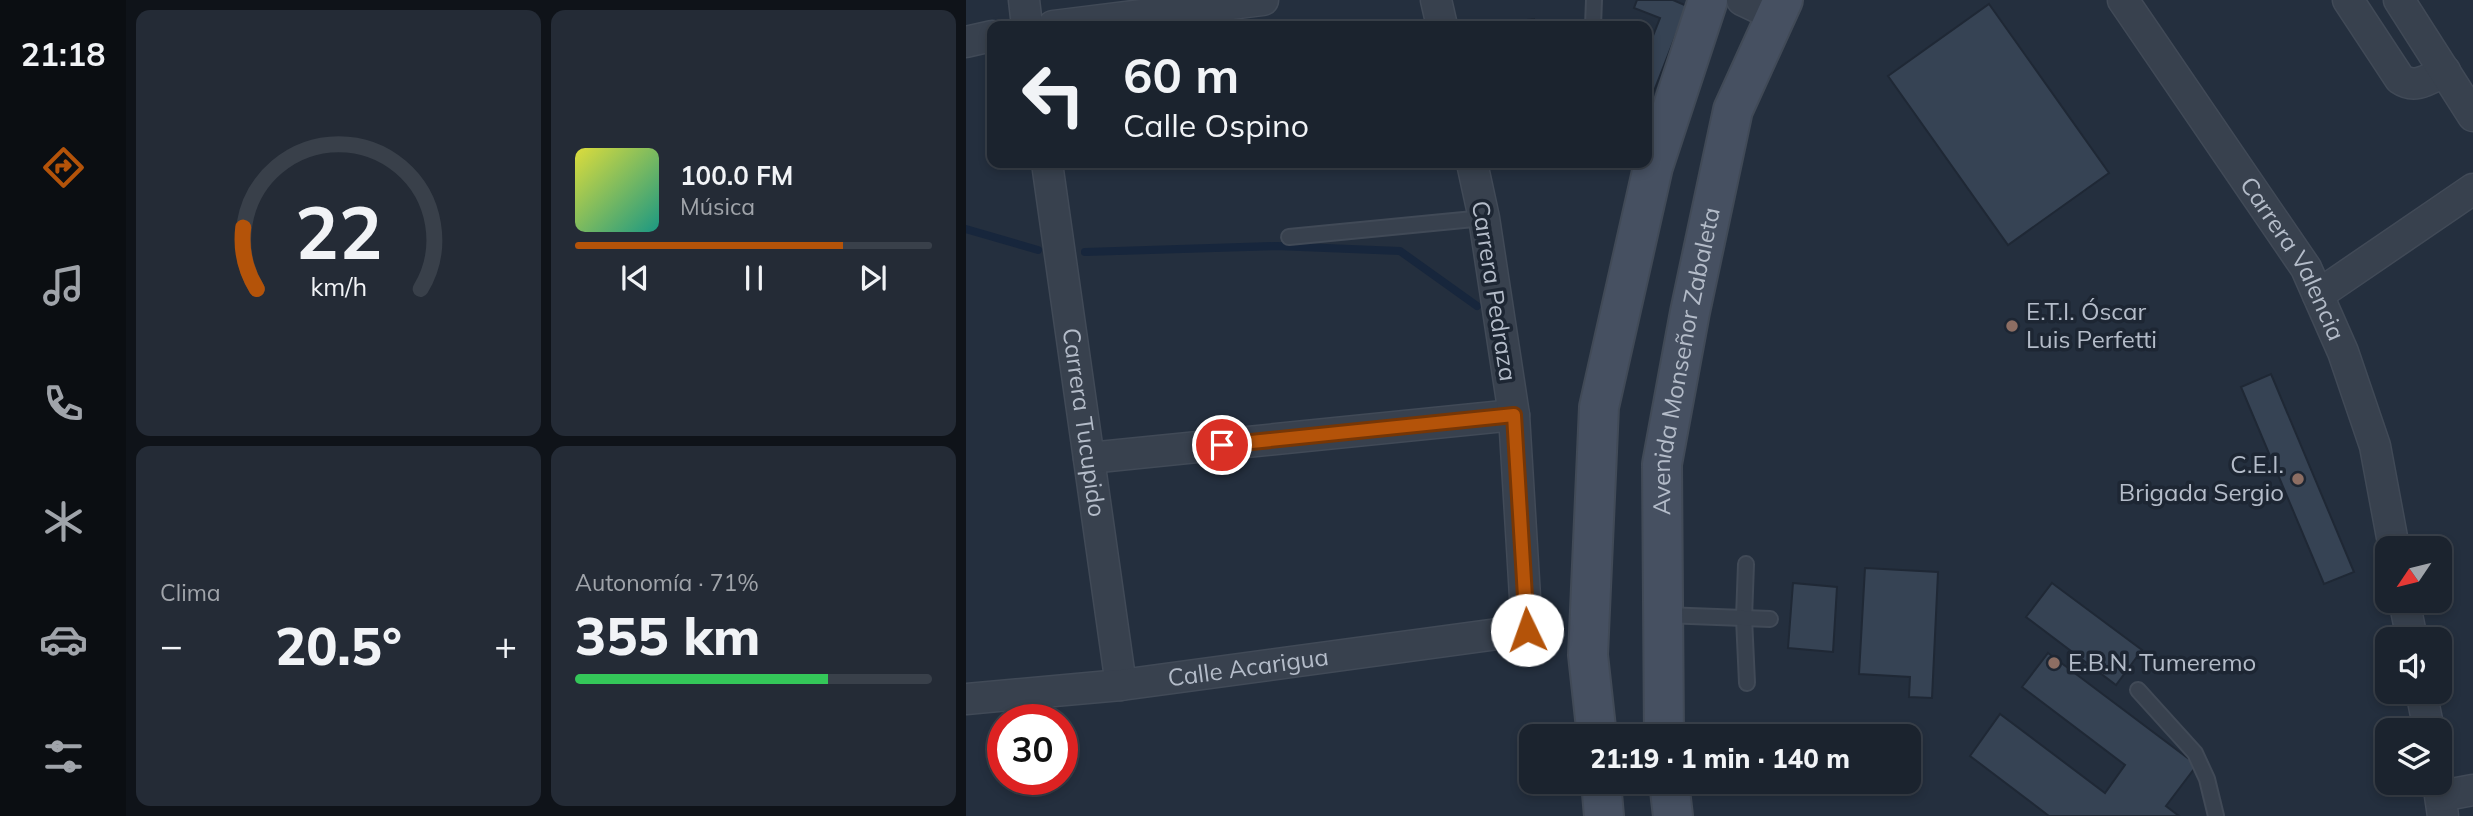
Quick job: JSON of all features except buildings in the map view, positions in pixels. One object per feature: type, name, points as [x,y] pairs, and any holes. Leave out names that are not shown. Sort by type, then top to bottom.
[{"type":"street","points":[[1024,0],[1026,21]]},
{"type":"street","points":[[1094,21],[1263,0]]},
{"type":"street","points":[[1436,0],[1441,21]]},
{"type":"street","points":[[1596,724],[1588,655],[1599,407],[1653,167],[1708,0]]},
{"type":"street","name":"Carrera Valencia","points":[[2123,0],[2306,268],[2343,352],[2375,446],[2393,536]]},
{"type":"street","points":[[2348,0],[2400,79],[2415,85],[2445,71]]},
{"type":"street","points":[[2399,0],[2473,116]]},
{"type":"street","name":"Avenida Monseñor Zabaleta","points":[[1664,724],[1662,464],[1733,110],[1767,5]]},
{"type":"street","points":[[966,42],[987,38]]},
{"type":"street","name":"Carrera Tucupido","points":[[1047,168],[1121,685]]},
{"type":"street","name":"Carrera Pedraza","points":[[1473,168],[1484,218],[1514,415],[1527,630]]},
{"type":"street","points":[[2318,295],[2473,189]]},
{"type":"street","points":[[1089,458],[1514,415]]},
{"type":"street","name":"Calle Acarigua","points":[[966,699],[1121,685],[1527,630]]},
{"type":"street","points":[[2441,798],[2473,790]]},
{"type":"street","points":[[1602,794],[1604,816]]},
{"type":"street","points":[[1670,794],[1673,816]]},
{"type":"lane","points":[[1593,21],[1594,0]]},
{"type":"lane","points":[[1289,237],[1484,218]]},
{"type":"lane","points":[[1746,564],[1744,618],[1747,683]]},
{"type":"lane","points":[[1662,615],[1770,619]]},
{"type":"lane","points":[[2138,690],[2195,753],[2207,779],[2216,816]]},
{"type":"waterway","points":[[966,229],[1038,250]]},
{"type":"waterway","points":[[1085,252],[1276,246],[1400,251],[1477,306]]},
{"type":"place","name":"E.T.I. Óscar Luis Perfetti","points":[[2012,326]]},
{"type":"place","name":"C.E.I. Brigada Sergio","points":[[2298,479]]},
{"type":"place","name":"E.B.N. Tumeremo","points":[[2054,663]]},
{"type":"route","points":[[1222,445],[1514,415],[1527,630]]}]
